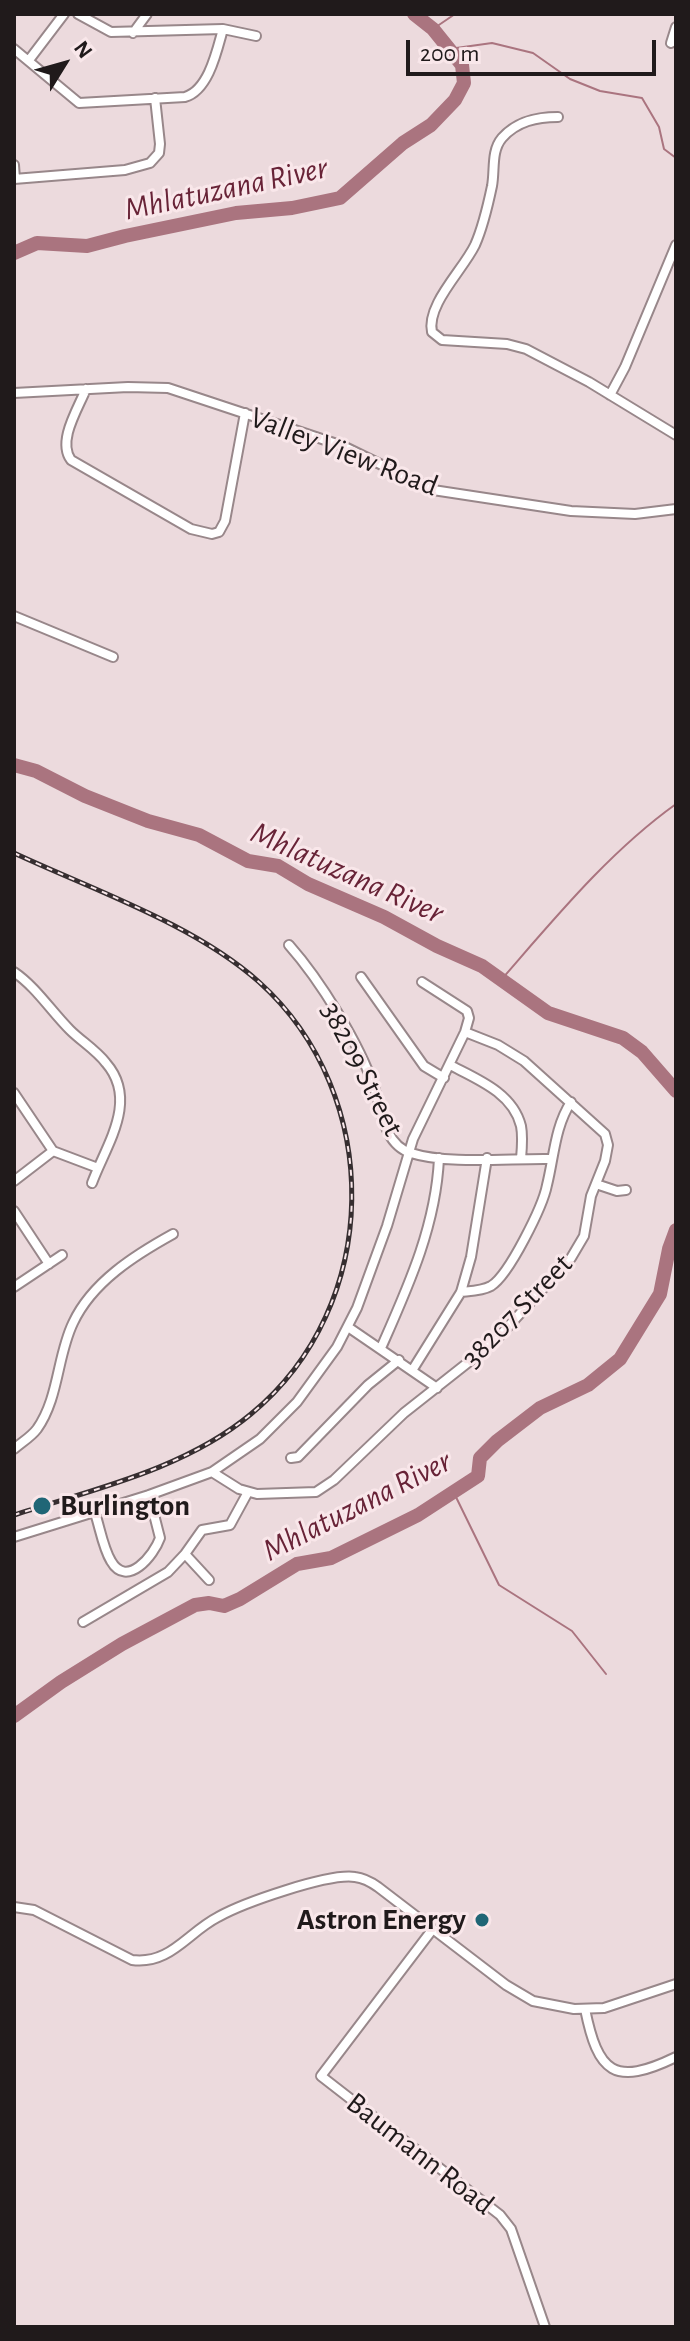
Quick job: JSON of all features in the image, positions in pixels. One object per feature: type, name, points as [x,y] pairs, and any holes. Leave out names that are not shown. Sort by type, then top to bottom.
[{"type":"street","points":[[29,60],[64,14]]},
{"type":"street","points":[[78,14],[105,31],[133,33],[223,29],[256,36]]},
{"type":"street","points":[[133,33],[147,14]]},
{"type":"street","points":[[671,43],[676,27]]},
{"type":"street","points":[[14,49],[79,103],[185,97],[196,92],[216,54],[223,29]]},
{"type":"street","points":[[14,165],[14,179],[125,170],[150,163],[159,153],[160,144],[155,98]]},
{"type":"street","points":[[558,117],[522,123],[499,142],[491,190],[476,243],[437,304],[431,318],[432,332],[442,340],[507,344],[526,349],[676,435]]},
{"type":"street","points":[[610,395],[625,367],[676,245]]},
{"type":"street","name":"Valley View Road","points":[[14,393],[168,388],[343,446],[433,490],[571,511],[635,514],[676,509]]},
{"type":"street","points":[[86,389],[65,443],[66,454],[71,460],[191,529],[212,534],[219,532],[225,521],[245,413]]},
{"type":"street","points":[[14,616],[113,657]]},
{"type":"street","name":"38209 Street","points":[[289,945],[309,968],[346,1031],[371,1078],[383,1122],[393,1139],[408,1153],[439,1158],[551,1159]]},
{"type":"street","points":[[14,972],[34,989],[74,1034],[102,1058],[115,1075],[120,1111],[92,1183]]},
{"type":"street","points":[[361,977],[424,1066],[444,1078]]},
{"type":"street","points":[[14,1537],[95,1513],[212,1472],[260,1439],[297,1402],[324,1367],[348,1327],[387,1226],[408,1153],[469,1018],[467,1011],[422,982]]},
{"type":"street","name":"38207 Street","points":[[212,1472],[248,1492],[321,1490],[360,1458],[404,1413],[494,1342],[571,1258],[584,1236],[589,1204],[605,1161],[607,1139],[602,1129],[510,1051],[465,1032]]},
{"type":"street","points":[[450,1065],[482,1081],[504,1099],[521,1127],[521,1159]]},
{"type":"street","points":[[14,1093],[53,1151],[98,1168]]},
{"type":"street","points":[[461,1292],[491,1286],[504,1273],[537,1215],[548,1184],[551,1159],[563,1116],[571,1102]]},
{"type":"street","points":[[14,1181],[53,1151]]},
{"type":"street","points":[[381,1348],[426,1239],[439,1158]]},
{"type":"street","points":[[413,1369],[461,1292],[471,1257],[487,1158]]},
{"type":"street","points":[[596,1184],[620,1192],[626,1190]]},
{"type":"street","points":[[14,1211],[49,1264]]},
{"type":"street","points":[[14,1449],[40,1425],[54,1389],[71,1326],[80,1310],[108,1278],[173,1234]]},
{"type":"street","points":[[14,1287],[62,1255]]},
{"type":"street","points":[[348,1327],[437,1388]]},
{"type":"street","points":[[291,1458],[298,1457],[368,1385],[399,1360]]},
{"type":"street","points":[[83,1622],[168,1572],[204,1528],[230,1525],[248,1492]]},
{"type":"street","points":[[95,1513],[111,1562],[120,1570],[129,1571],[146,1563],[160,1538],[149,1495]]},
{"type":"street","points":[[185,1554],[209,1580]]},
{"type":"street","points":[[14,1907],[34,1910],[132,1960],[147,1962],[166,1955],[217,1917],[307,1884],[347,1877],[370,1882],[525,1998],[554,2007],[585,2009],[613,2006],[676,1984]]},
{"type":"street","name":"Baumann Road","points":[[432,1930],[321,2076],[500,2215],[511,2229],[545,2327]]},
{"type":"street","points":[[585,2009],[594,2045],[602,2061],[615,2070],[637,2072],[676,2057]]},
{"type":"waterway","name":"Mhlatuzana River","points":[[14,253],[37,243],[87,246],[236,213],[292,208],[340,198],[403,143],[431,125],[455,100],[464,83],[462,65],[433,29],[414,14]]},
{"type":"waterway","points":[[433,29],[455,14]]},
{"type":"waterway","points":[[449,49],[492,43],[533,53],[570,79],[600,91],[642,98],[659,127],[664,149],[676,158]]},
{"type":"waterway","name":"Mhlatuzana River","points":[[14,765],[36,771],[85,796],[148,821],[199,835],[248,861],[278,866],[308,884],[384,917],[482,966],[548,1013],[623,1038],[642,1052],[676,1091]]},
{"type":"waterway","points":[[501,980],[605,864],[676,804]]},
{"type":"waterway","name":"Mhlatuzana River","points":[[14,1716],[122,1644],[195,1605],[209,1603],[224,1606],[297,1564],[331,1558],[418,1515],[478,1476],[480,1458],[497,1441],[540,1408],[588,1385],[620,1359],[660,1294],[676,1230]]},
{"type":"waterway","points":[[454,1493],[499,1585],[572,1631],[606,1674]]},
{"type":"railway","points":[[14,853],[174,925],[233,961],[259,982],[300,1029],[329,1082],[347,1140],[352,1200],[345,1260],[326,1317],[294,1369],[251,1414],[225,1433],[168,1463],[14,1515]]},
{"type":"place","name":"Burlington","points":[[42,1506]]},
{"type":"place","name":"Astron Energy","points":[[482,1920]]}]
